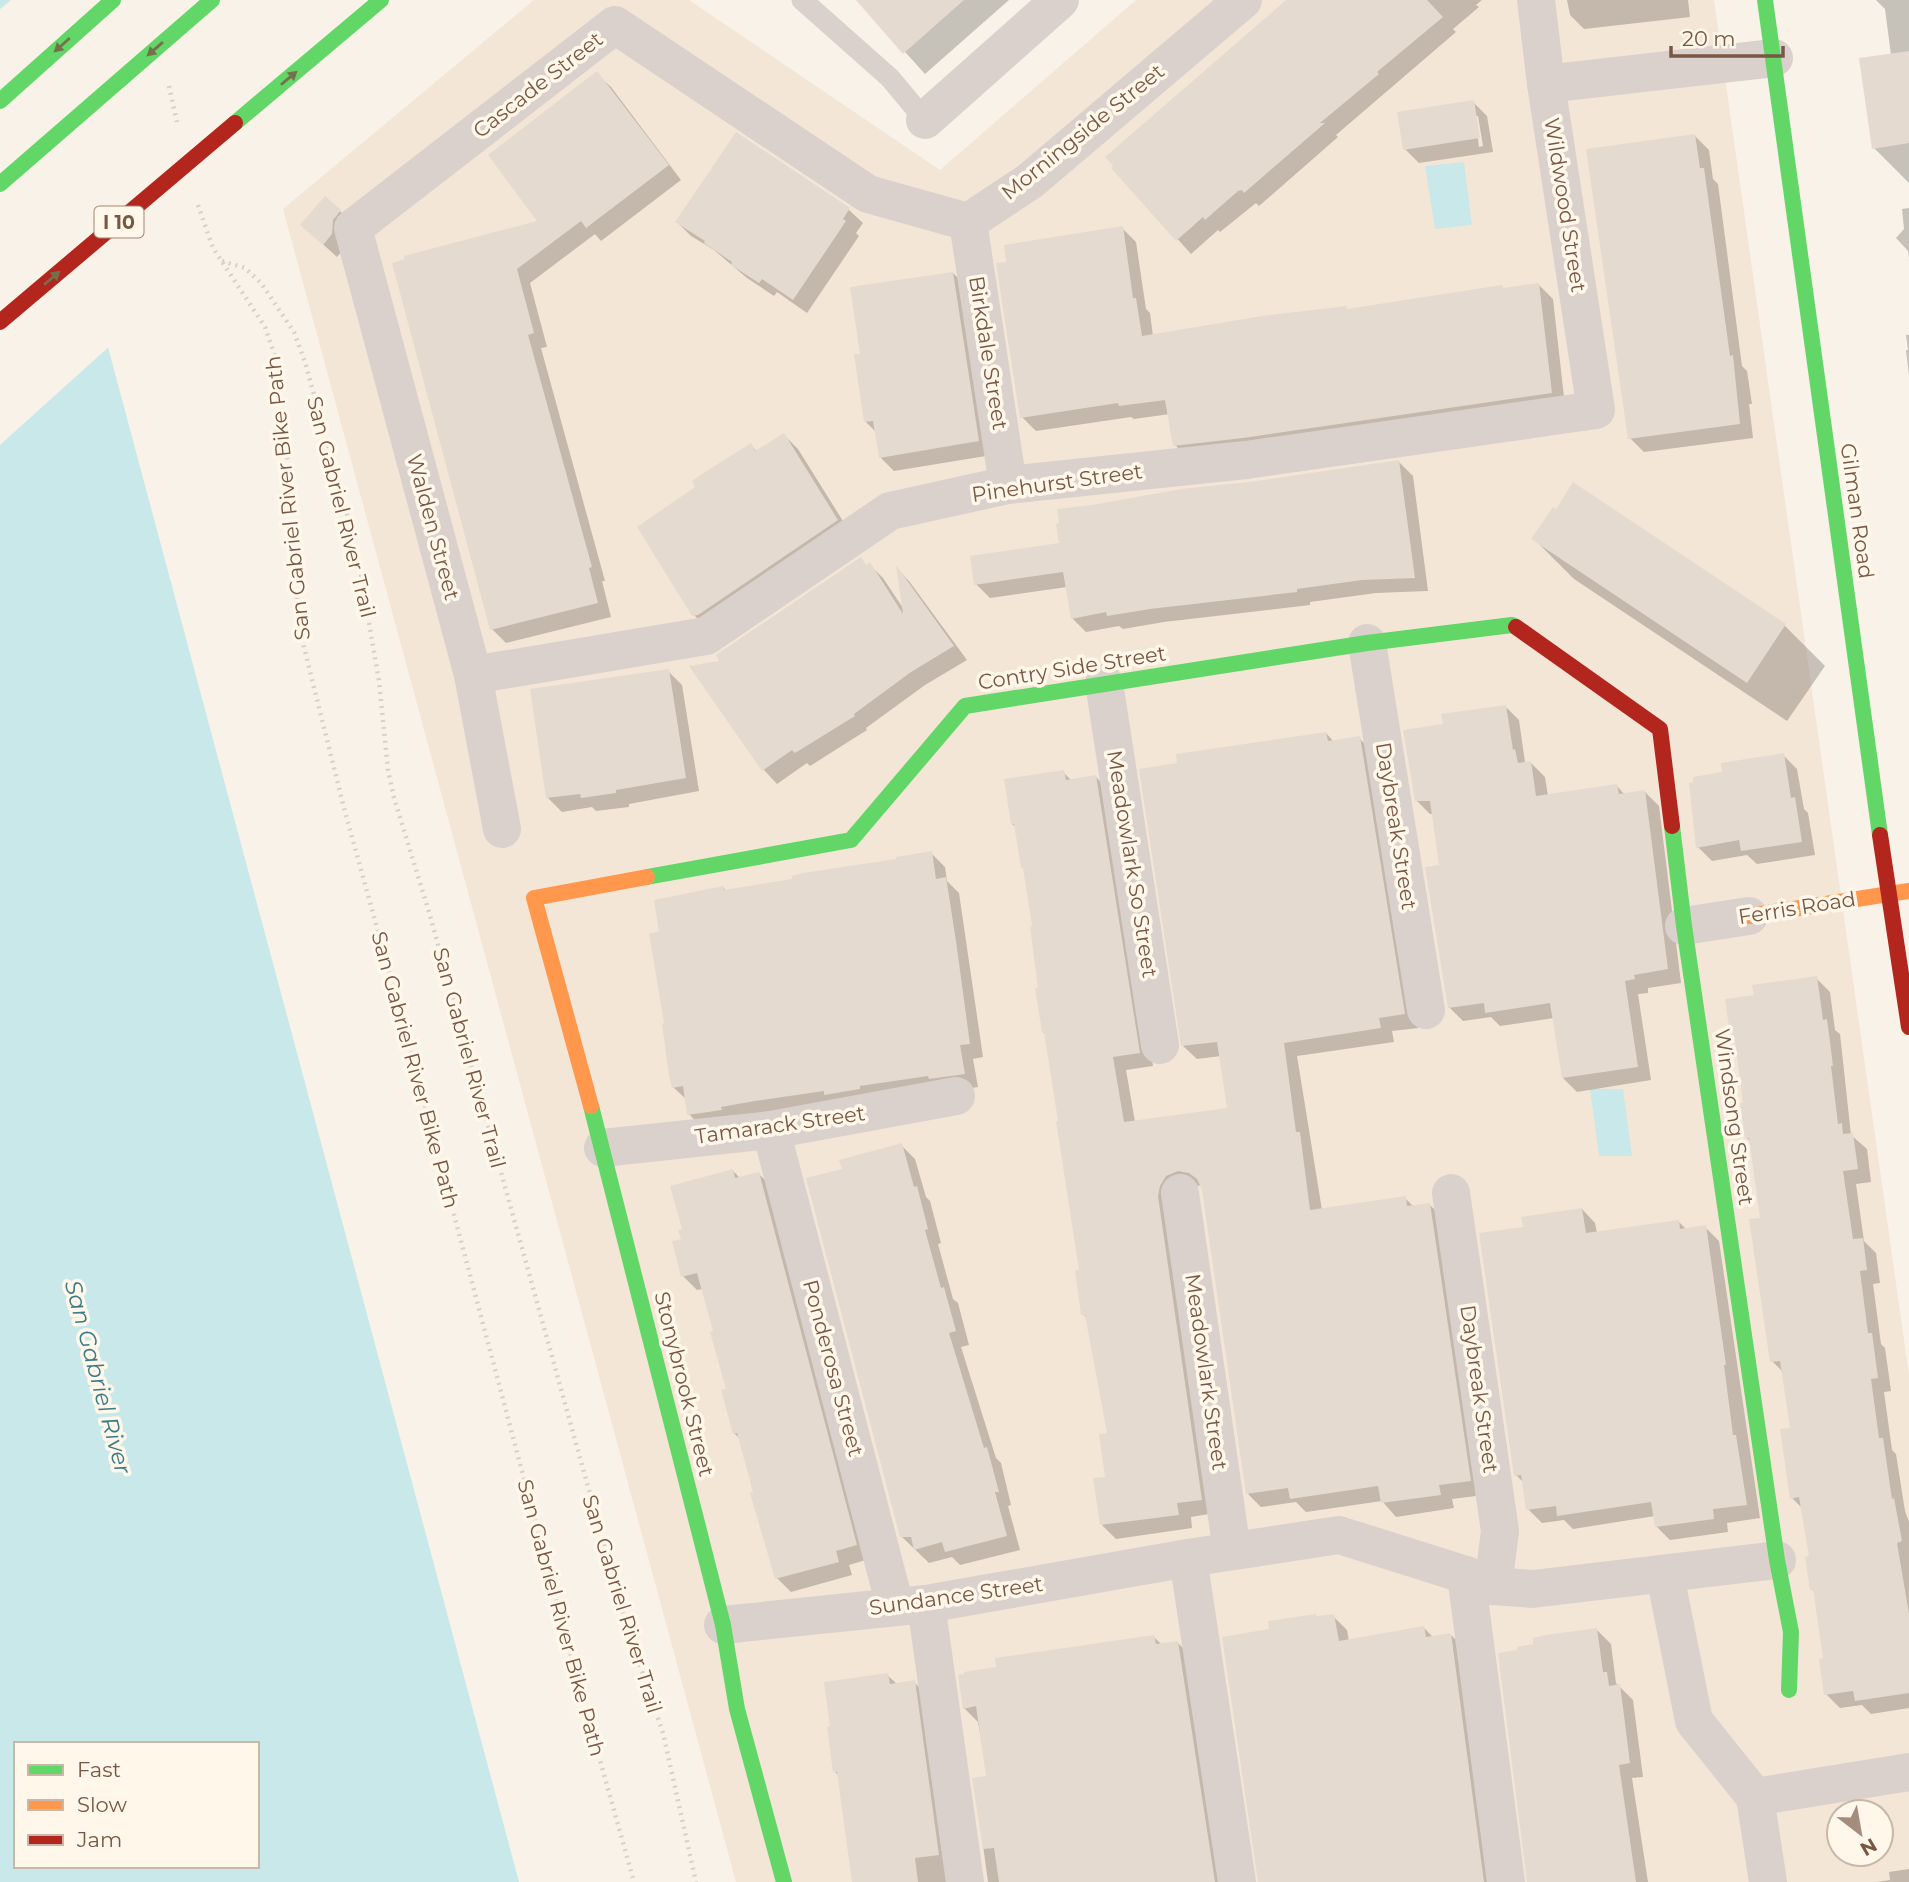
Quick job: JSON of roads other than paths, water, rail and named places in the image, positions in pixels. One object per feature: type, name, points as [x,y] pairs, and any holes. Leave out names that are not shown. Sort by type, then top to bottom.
[{"type":"main road","points":[[0,101],[113,0]]},
{"type":"main road","name":"Gilman Road","points":[[1765,0],[1888,894],[1909,1027]]},
{"type":"main road","points":[[0,184],[209,2]]},
{"type":"main road","name":"I 10","points":[[0,321],[380,2]]},
{"type":"main road","name":"Contry Side Street","points":[[534,898],[851,840],[965,706],[1367,643],[1512,625]]},
{"type":"main road","name":"Windsong Street","points":[[1512,625],[1660,729],[1685,926],[1777,1560],[1791,1632],[1788,1690]]},
{"type":"main road","name":"Ferris Road","points":[[1749,916],[1909,891]]},
{"type":"main road","name":"Stonybrook Street","points":[[534,898],[603,1148],[723,1625],[737,1709],[784,1882]]},
{"type":"street","points":[[925,120],[1060,0]]},
{"type":"street","name":"Morningside Street","points":[[968,222],[1030,181],[1243,0]]},
{"type":"street","name":"Wildwood Street","points":[[1536,0],[1546,85],[1596,410]]},
{"type":"street","name":"Cascade Street","points":[[353,228],[615,25],[868,194],[968,222]]},
{"type":"street","points":[[1546,85],[1774,58]]},
{"type":"street","name":"Birkdale Street","points":[[968,222],[1008,485]]},
{"type":"street","name":"Walden Street","points":[[353,228],[473,675],[502,829]]},
{"type":"street","name":"Pinehurst Street","points":[[473,675],[706,636],[890,511],[1008,485],[1246,460],[1596,410]]},
{"type":"street","name":"Daybreak Street","points":[[1367,643],[1426,1010]]},
{"type":"street","name":"Meadowlark So Street","points":[[1104,683],[1160,1045]]},
{"type":"street","name":"Ferris Road","points":[[1685,926],[1749,916]]},
{"type":"street","name":"Tamarack Street","points":[[603,1148],[771,1130],[956,1096]]},
{"type":"street","name":"Ponderosa Street","points":[[771,1130],[911,1605],[965,1882]]},
{"type":"street","name":"Meadowlark Street","points":[[1180,1193],[1232,1551]]},
{"type":"street","name":"Daybreak Street","points":[[1451,1193],[1500,1531],[1480,1580],[1506,1882]]},
{"type":"street","points":[[1237,1882],[1188,1558],[1339,1535],[1480,1580],[1533,1589],[1777,1560]]},
{"type":"street","name":"Sundance Street","points":[[723,1625],[911,1605],[1188,1558]]},
{"type":"street","points":[[1665,1574],[1694,1721],[1755,1797],[1768,1882]]},
{"type":"street","points":[[1755,1797],[1909,1772]]},
{"type":"lane","points":[[802,0],[890,78],[925,120]]},
{"type":"water","name":"San Gabriel River","points":[[0,0],[15,0],[519,1882],[0,1882]]},
{"type":"water","points":[[1464,162],[1472,225],[1435,229],[1425,166]]},
{"type":"water","points":[[1590,1089],[1623,1089],[1632,1156],[1599,1156]]}]
